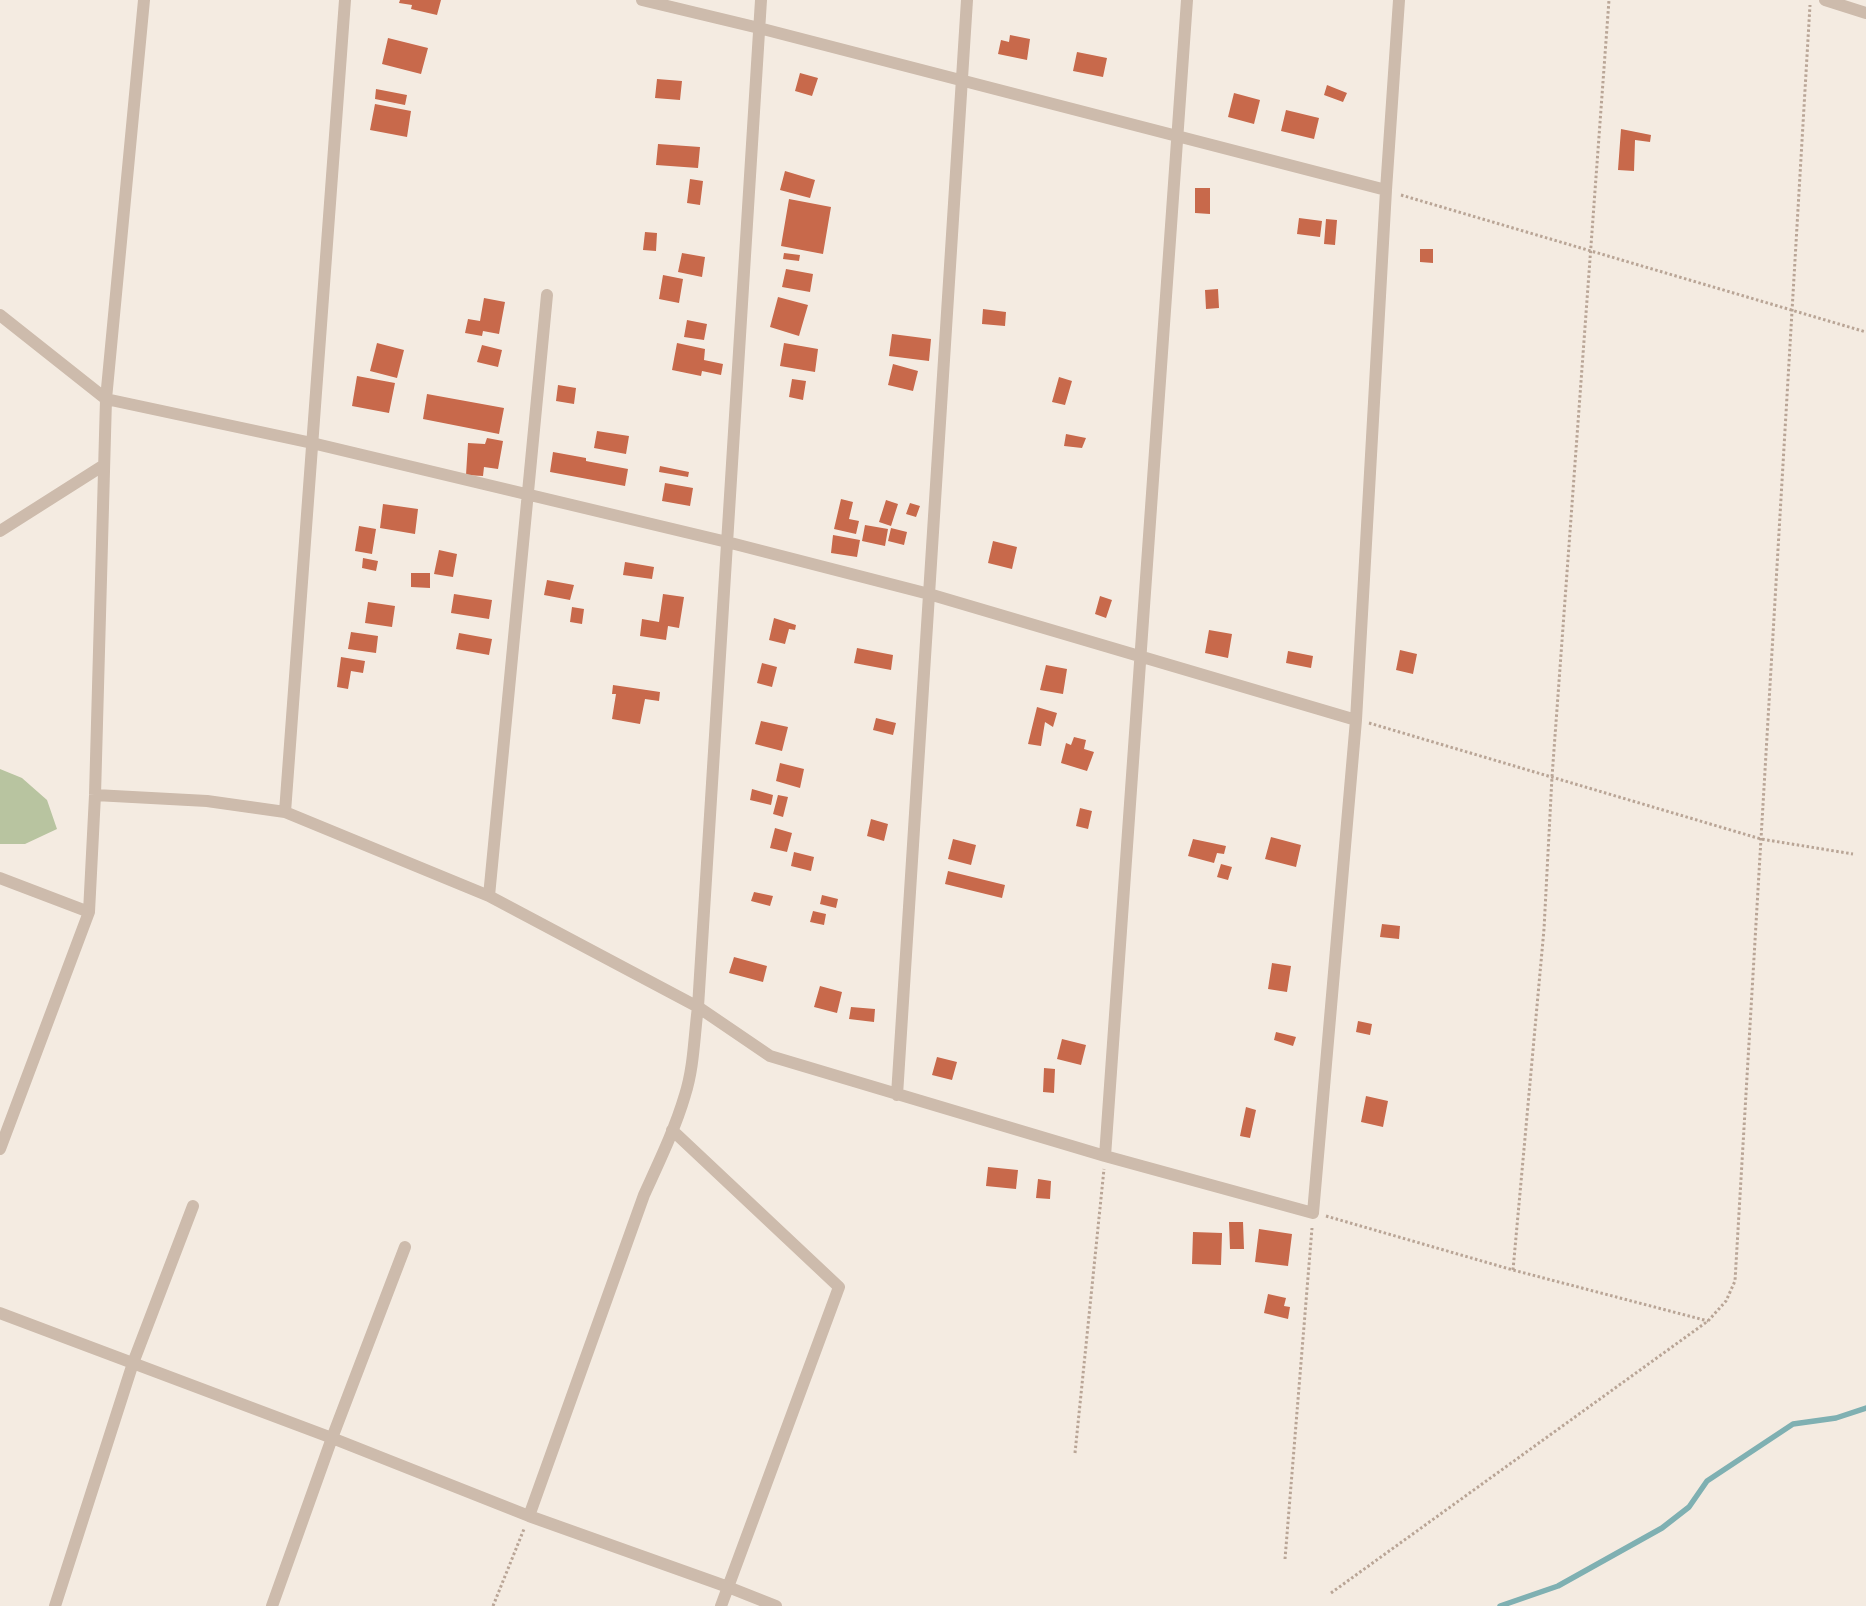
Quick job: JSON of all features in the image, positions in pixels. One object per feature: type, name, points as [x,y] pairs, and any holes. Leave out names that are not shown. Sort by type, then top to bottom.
[{"type":"street","points":[[0,1149],[89,912],[95,795],[106,399],[144,0]]},
{"type":"street","points":[[286,812],[345,0]]},
{"type":"street","points":[[642,0],[759,28],[1386,190]]},
{"type":"street","points":[[529,1516],[644,1195],[686,1094],[698,1007],[760,0]]},
{"type":"street","points":[[897,1095],[967,0]]},
{"type":"street","points":[[1105,1156],[1187,0]]},
{"type":"street","points":[[95,795],[207,801],[286,812],[489,896],[698,1007],[770,1056],[1105,1156],[1313,1213],[1356,720],[1386,190],[1399,0]]},
{"type":"street","points":[[1825,0],[1866,13]]},
{"type":"street","points":[[489,896],[547,295]]},
{"type":"street","points":[[0,315],[106,399],[312,443],[727,542],[929,594],[1356,720]]},
{"type":"street","points":[[0,531],[104,465]]},
{"type":"street","points":[[0,878],[89,912]]},
{"type":"street","points":[[672,1130],[839,1287],[721,1606]]},
{"type":"street","points":[[55,1606],[133,1363],[193,1206]]},
{"type":"street","points":[[272,1606],[332,1438],[405,1247]]},
{"type":"street","points":[[0,1313],[332,1438],[529,1516],[776,1606]]},
{"type":"path","points":[[1513,1270],[1544,929],[1552,777],[1609,0]]},
{"type":"path","points":[[1331,1593],[1708,1321],[1726,1301],[1734,1281],[1810,0]]},
{"type":"path","points":[[1386,190],[1866,332]]},
{"type":"path","points":[[1356,720],[1761,838],[1853,854]]},
{"type":"path","points":[[1075,1453],[1105,1156]]},
{"type":"path","points":[[1285,1559],[1313,1213],[1513,1270],[1708,1321]]},
{"type":"path","points":[[493,1606],[529,1516]]},
{"type":"green space","points":[[0,769],[22,778],[47,800],[57,829],[25,844],[0,844]]},
{"type":"building","points":[[400,0],[441,0],[437,15],[411,9],[412,5],[399,3]]},
{"type":"building","points":[[1010,35],[1030,39],[1027,60],[998,54],[1001,40],[1009,42]]},
{"type":"building","points":[[388,38],[428,48],[421,74],[382,64]]},
{"type":"building","points":[[1077,52],[1107,58],[1103,77],[1073,71]]},
{"type":"building","points":[[800,73],[818,78],[812,96],[795,91]]},
{"type":"building","points":[[657,79],[682,81],[680,100],[655,98]]},
{"type":"building","points":[[1327,85],[1347,93],[1343,102],[1324,95]]},
{"type":"building","points":[[376,89],[407,95],[405,105],[375,99]]},
{"type":"building","points":[[1234,93],[1260,100],[1254,124],[1228,117]]},
{"type":"building","points":[[375,104],[411,111],[407,137],[370,130]]},
{"type":"building","points":[[1286,110],[1319,118],[1314,139],[1281,131]]},
{"type":"building","points":[[1621,129],[1651,135],[1650,142],[1635,140],[1634,171],[1618,170]]},
{"type":"building","points":[[658,144],[700,147],[698,168],[656,165]]},
{"type":"building","points":[[785,171],[815,180],[810,198],[780,190]]},
{"type":"building","points":[[690,179],[703,181],[700,205],[687,203]]},
{"type":"building","points":[[1195,188],[1210,188],[1210,214],[1195,213]]},
{"type":"building","points":[[789,199],[831,207],[823,254],[781,246]]},
{"type":"building","points":[[1299,218],[1322,221],[1320,237],[1297,234]]},
{"type":"building","points":[[1326,219],[1337,220],[1335,245],[1324,244]]},
{"type":"building","points":[[645,232],[657,233],[656,251],[643,250]]},
{"type":"building","points":[[1420,249],[1433,249],[1433,263],[1420,262]]},
{"type":"building","points":[[682,253],[705,257],[702,277],[678,272]]},
{"type":"building","points":[[784,253],[800,255],[799,261],[783,259]]},
{"type":"building","points":[[786,269],[813,274],[810,292],[782,287]]},
{"type":"building","points":[[663,275],[683,279],[679,303],[659,299]]},
{"type":"building","points":[[1218,289],[1219,308],[1206,309],[1205,290]]},
{"type":"building","points":[[778,297],[808,305],[799,336],[770,327]]},
{"type":"building","points":[[484,298],[505,302],[499,334],[483,331],[482,336],[465,333],[468,319],[480,321]]},
{"type":"building","points":[[983,309],[1006,312],[1005,326],[982,324]]},
{"type":"building","points":[[687,320],[707,324],[704,340],[684,337]]},
{"type":"building","points":[[892,334],[931,339],[929,361],[889,356]]},
{"type":"building","points":[[377,343],[404,350],[397,378],[370,371]]},
{"type":"building","points":[[677,343],[705,349],[704,360],[723,364],[721,375],[702,371],[701,376],[672,370]]},
{"type":"building","points":[[784,343],[818,349],[815,372],[780,366]]},
{"type":"building","points":[[482,345],[502,350],[498,367],[477,362]]},
{"type":"building","points":[[893,364],[918,371],[913,391],[888,385]]},
{"type":"building","points":[[357,376],[395,383],[389,413],[352,406]]},
{"type":"building","points":[[1059,377],[1072,381],[1065,405],[1052,402]]},
{"type":"building","points":[[792,379],[806,381],[803,400],[789,397]]},
{"type":"building","points":[[558,385],[576,388],[574,404],[556,401]]},
{"type":"building","points":[[427,394],[504,408],[499,434],[423,419]]},
{"type":"building","points":[[597,431],[629,436],[626,454],[594,448]]},
{"type":"building","points":[[1066,434],[1086,438],[1082,448],[1064,446]]},
{"type":"building","points":[[487,438],[503,441],[498,469],[484,467],[483,476],[466,475],[468,443],[485,444]]},
{"type":"building","points":[[553,452],[628,469],[625,486],[550,472]]},
{"type":"building","points":[[660,466],[689,472],[688,477],[659,472]]},
{"type":"building","points":[[665,483],[693,488],[690,506],[662,501]]},
{"type":"building","points":[[841,499],[853,502],[849,519],[859,521],[856,534],[834,529]]},
{"type":"building","points":[[886,500],[898,504],[891,526],[879,522]]},
{"type":"building","points":[[910,503],[920,506],[916,517],[906,514]]},
{"type":"building","points":[[383,504],[418,509],[415,534],[380,528]]},
{"type":"building","points":[[865,525],[888,529],[885,546],[862,541]]},
{"type":"building","points":[[359,526],[376,529],[372,554],[355,551]]},
{"type":"building","points":[[891,528],[907,532],[904,545],[888,541]]},
{"type":"building","points":[[833,535],[860,540],[857,557],[831,553]]},
{"type":"building","points":[[993,541],[1017,547],[1012,569],[988,563]]},
{"type":"building","points":[[439,550],[457,554],[453,577],[434,574]]},
{"type":"building","points":[[363,558],[378,561],[376,571],[362,568]]},
{"type":"building","points":[[625,562],[654,567],[652,579],[623,575]]},
{"type":"building","points":[[411,573],[430,573],[430,588],[411,587]]},
{"type":"building","points":[[547,580],[574,585],[570,600],[544,595]]},
{"type":"building","points":[[454,594],[492,600],[489,619],[451,613]]},
{"type":"building","points":[[663,594],[684,597],[679,628],[668,626],[666,640],[640,636],[642,619],[659,622]]},
{"type":"building","points":[[1100,596],[1112,600],[1106,618],[1095,614]]},
{"type":"building","points":[[368,602],[395,606],[392,627],[365,623]]},
{"type":"building","points":[[572,607],[584,609],[582,624],[570,622]]},
{"type":"building","points":[[774,618],[796,625],[795,630],[789,629],[785,644],[769,640]]},
{"type":"building","points":[[1209,630],[1232,634],[1228,658],[1205,653]]},
{"type":"building","points":[[351,632],[378,636],[376,653],[348,649]]},
{"type":"building","points":[[459,633],[492,639],[489,655],[456,649]]},
{"type":"building","points":[[857,648],[893,655],[891,670],[854,663]]},
{"type":"building","points":[[1400,650],[1417,654],[1413,674],[1396,670]]},
{"type":"building","points":[[1288,651],[1313,656],[1311,668],[1286,663]]},
{"type":"building","points":[[341,657],[365,661],[363,673],[351,671],[348,689],[337,687]]},
{"type":"building","points":[[762,663],[777,667],[772,687],[757,683]]},
{"type":"building","points":[[1046,665],[1067,669],[1063,694],[1040,690]]},
{"type":"building","points":[[613,685],[660,692],[659,701],[645,699],[640,724],[612,719],[616,694],[612,694]]},
{"type":"building","points":[[1037,707],[1057,713],[1053,727],[1045,722],[1041,746],[1028,744]]},
{"type":"building","points":[[876,718],[896,723],[893,735],[873,730]]},
{"type":"building","points":[[761,721],[788,727],[782,751],[755,744]]},
{"type":"building","points":[[1074,737],[1086,740],[1084,749],[1094,752],[1087,771],[1061,763],[1066,743],[1071,745]]},
{"type":"building","points":[[780,763],[804,769],[800,788],[776,781]]},
{"type":"building","points":[[752,789],[773,795],[771,805],[750,800]]},
{"type":"building","points":[[778,795],[788,797],[783,817],[773,814]]},
{"type":"building","points":[[1080,808],[1092,811],[1088,829],[1076,826]]},
{"type":"building","points":[[871,819],[888,824],[884,841],[867,836]]},
{"type":"building","points":[[775,828],[792,833],[787,852],[770,848]]},
{"type":"building","points":[[1271,837],[1301,845],[1296,867],[1265,859]]},
{"type":"building","points":[[953,839],[976,845],[971,865],[948,859]]},
{"type":"building","points":[[1193,839],[1226,846],[1224,854],[1217,853],[1214,863],[1188,856]]},
{"type":"building","points":[[794,852],[814,857],[811,871],[791,866]]},
{"type":"building","points":[[1221,864],[1232,867],[1228,880],[1217,877]]},
{"type":"building","points":[[948,871],[1005,885],[1002,898],[945,884]]},
{"type":"building","points":[[754,892],[773,896],[770,906],[751,901]]},
{"type":"building","points":[[822,895],[838,899],[836,908],[820,904]]},
{"type":"building","points":[[813,911],[826,914],[824,925],[810,922]]},
{"type":"building","points":[[1382,924],[1400,926],[1399,939],[1380,937]]},
{"type":"building","points":[[734,957],[767,966],[763,982],[729,973]]},
{"type":"building","points":[[1272,963],[1291,966],[1287,992],[1268,989]]},
{"type":"building","points":[[820,986],[842,992],[837,1013],[814,1007]]},
{"type":"building","points":[[851,1007],[875,1009],[874,1022],[849,1019]]},
{"type":"building","points":[[1358,1021],[1372,1024],[1370,1035],[1356,1032]]},
{"type":"building","points":[[1276,1032],[1296,1037],[1293,1046],[1274,1040]]},
{"type":"building","points":[[1062,1039],[1086,1045],[1081,1065],[1057,1059]]},
{"type":"building","points":[[937,1057],[957,1062],[952,1080],[932,1075]]},
{"type":"building","points":[[1044,1068],[1055,1069],[1054,1093],[1043,1092]]},
{"type":"building","points":[[1366,1096],[1388,1101],[1383,1127],[1361,1122]]},
{"type":"building","points":[[1246,1107],[1256,1110],[1250,1138],[1240,1136]]},
{"type":"building","points":[[988,1167],[1018,1170],[1016,1189],[986,1186]]},
{"type":"building","points":[[1038,1179],[1051,1181],[1050,1199],[1036,1198]]},
{"type":"building","points":[[1229,1222],[1243,1222],[1244,1249],[1230,1249]]},
{"type":"building","points":[[1259,1229],[1292,1234],[1288,1266],[1255,1262]]},
{"type":"building","points":[[1193,1232],[1222,1233],[1221,1265],[1192,1264]]},
{"type":"building","points":[[1268,1294],[1286,1298],[1284,1306],[1290,1307],[1288,1319],[1264,1313]]},
{"type":"waterway","points":[[1500,1606],[1558,1586],[1662,1528],[1689,1507],[1707,1481],[1793,1424],[1836,1418],[1866,1408]]}]
